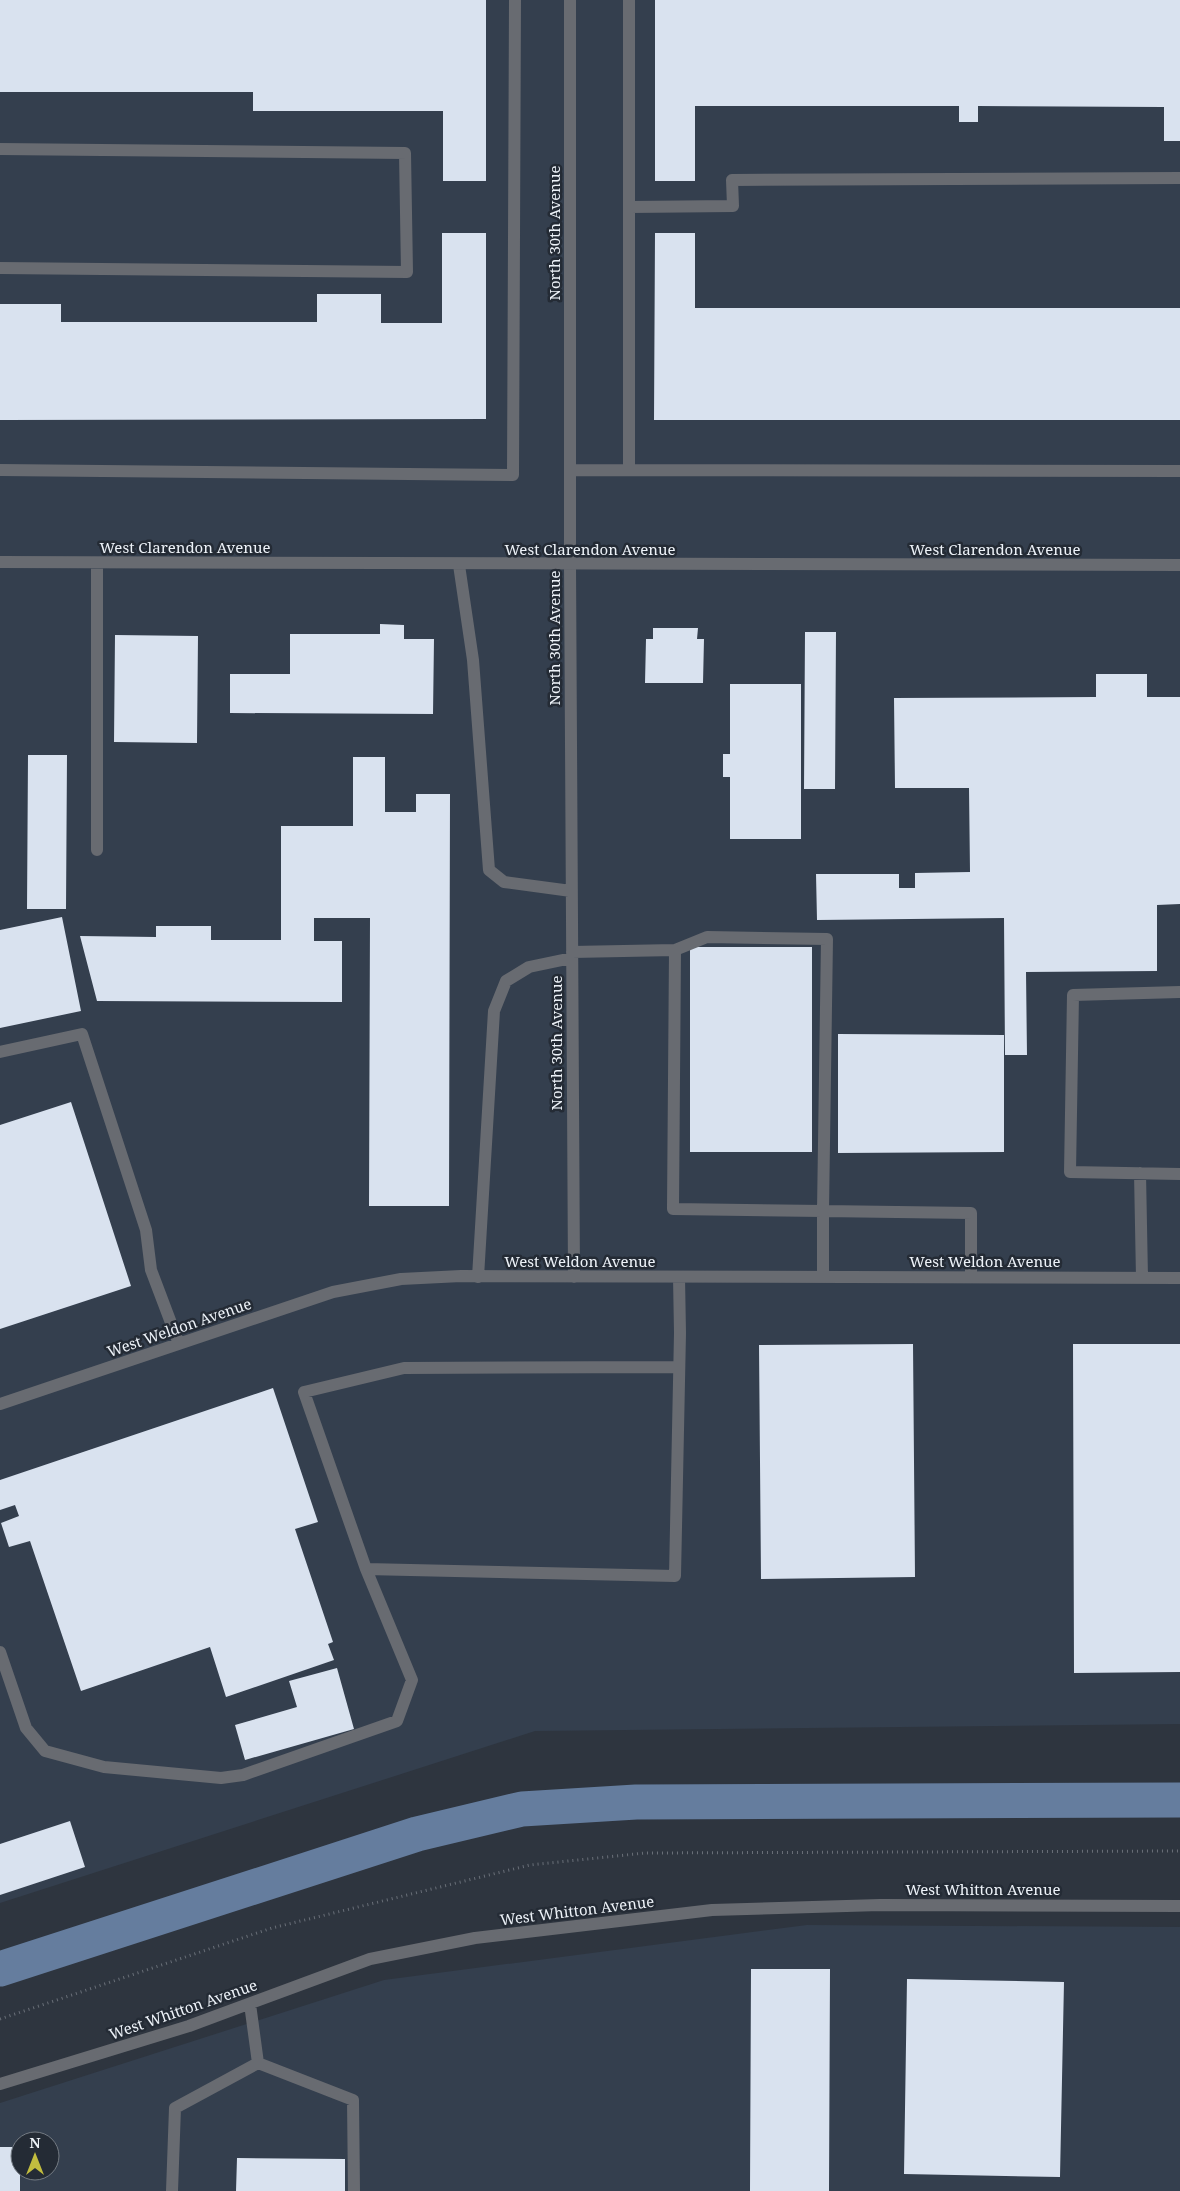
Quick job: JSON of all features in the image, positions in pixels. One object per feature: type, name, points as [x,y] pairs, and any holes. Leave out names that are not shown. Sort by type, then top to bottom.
[{"type":"street","points":[[0,470],[513,475],[516,0]]},
{"type":"street","name":"North 30th Avenue","points":[[570,0],[571,891],[574,1276]]},
{"type":"street","points":[[628,0],[629,470]]},
{"type":"street","points":[[0,149],[405,153],[407,272],[0,268]]},
{"type":"street","points":[[629,207],[733,206],[732,180],[1180,178]]},
{"type":"street","points":[[570,470],[1180,471]]},
{"type":"street","name":"West Clarendon Avenue","points":[[0,562],[570,565],[1180,565]]},
{"type":"street","points":[[96,563],[96,850]]},
{"type":"street","points":[[458,564],[473,660],[489,870],[504,882],[571,891]]},
{"type":"street","points":[[478,1276],[494,1011],[506,981],[529,967],[572,955],[675,950],[707,937],[827,938],[823,1277]]},
{"type":"street","points":[[675,950],[673,1210],[971,1213],[971,1277]]},
{"type":"street","points":[[1180,992],[1072,996],[1070,1172],[1180,1174]]},
{"type":"street","points":[[0,1052],[82,1034],[146,1230],[151,1270],[179,1344]]},
{"type":"street","points":[[1140,1174],[1142,1278]]},
{"type":"street","name":"West Weldon Avenue","points":[[0,1404],[332,1292],[401,1279],[478,1276],[1180,1278]]},
{"type":"street","points":[[366,1569],[675,1576],[679,1277]]},
{"type":"street","points":[[0,1652],[26,1728],[45,1751],[104,1767],[221,1778],[243,1775],[397,1721],[412,1680],[366,1569],[304,1392],[404,1368],[679,1367]]},
{"type":"street","name":"West Whitton Avenue","points":[[0,2084],[189,2026],[370,1959],[475,1938],[712,1910],[880,1905],[1180,1906]]},
{"type":"street","points":[[250,2004],[258,2064]]},
{"type":"street","points":[[172,2191],[175,2108],[258,2064],[353,2100],[354,2191]]},
{"type":"path","points":[[0,2018],[272,1928],[530,1865],[645,1853],[1180,1851]]},
{"type":"shaded area","points":[[0,0],[1180,0],[1180,1724],[535,1731],[0,1903]]},
{"type":"shaded area","points":[[807,1925],[1180,1927],[1180,2191],[0,2191],[0,2103],[384,1980]]},
{"type":"building","points":[[0,0],[486,0],[486,181],[443,181],[443,111],[253,111],[253,92],[0,92]]},
{"type":"building","points":[[655,0],[1180,0],[1180,141],[1164,141],[1164,107],[978,106],[978,122],[959,122],[959,106],[695,106],[695,181],[655,181]]},
{"type":"building","points":[[442,233],[486,233],[486,419],[0,420],[0,304],[61,304],[61,322],[317,322],[317,294],[381,294],[381,323],[442,323]]},
{"type":"building","points":[[655,233],[695,233],[695,308],[1180,308],[1180,420],[654,420]]},
{"type":"building","points":[[380,624],[404,625],[404,639],[434,639],[433,714],[230,713],[230,674],[290,674],[290,634],[380,634]]},
{"type":"building","points":[[653,628],[698,628],[697,639],[704,639],[703,683],[645,683],[646,639],[653,639]]},
{"type":"building","points":[[805,632],[836,632],[835,789],[804,789]]},
{"type":"building","points":[[115,635],[198,636],[197,743],[114,742]]},
{"type":"building","points":[[1096,674],[1147,674],[1147,697],[1180,697],[1180,904],[1157,905],[1157,971],[1026,972],[1027,1055],[1005,1055],[1004,918],[817,920],[816,874],[899,874],[899,888],[915,888],[915,873],[970,872],[969,788],[895,788],[894,698],[1096,697]]},
{"type":"building","points":[[730,684],[801,684],[801,839],[730,839],[730,777],[723,777],[723,754],[730,754]]},
{"type":"building","points":[[28,755],[67,755],[66,909],[27,909]]},
{"type":"building","points":[[353,757],[385,757],[385,812],[416,812],[416,794],[450,794],[449,1206],[369,1206],[370,918],[314,918],[314,941],[342,941],[342,1002],[97,1001],[80,936],[156,937],[156,926],[211,926],[211,940],[281,940],[281,826],[353,826]]},
{"type":"building","points":[[62,917],[81,1011],[0,1028],[0,930]]},
{"type":"building","points":[[690,947],[812,947],[812,1152],[690,1152]]},
{"type":"building","points":[[838,1034],[1004,1035],[1004,1152],[838,1153]]},
{"type":"building","points":[[71,1102],[131,1286],[0,1329],[0,1125]]},
{"type":"building","points":[[913,1344],[915,1577],[761,1579],[759,1345]]},
{"type":"building","points":[[1073,1344],[1180,1344],[1180,1672],[1074,1673]]},
{"type":"building","points":[[273,1388],[318,1522],[295,1529],[333,1642],[328,1644],[334,1660],[226,1697],[210,1647],[81,1691],[30,1541],[9,1547],[1,1523],[19,1516],[15,1505],[0,1510],[0,1480]]},
{"type":"building","points":[[337,1668],[354,1729],[245,1760],[235,1725],[297,1707],[289,1681]]},
{"type":"building","points":[[70,1821],[85,1867],[0,1895],[0,1844]]},
{"type":"building","points":[[751,1969],[830,1969],[829,2191],[750,2191]]},
{"type":"building","points":[[907,1979],[1064,1982],[1060,2177],[904,2174]]},
{"type":"building","points":[[0,2147],[10,2147],[10,2181],[20,2181],[20,2191],[0,2191]]},
{"type":"building","points":[[237,2158],[345,2159],[345,2191],[236,2191]]},
{"type":"waterway","points":[[0,1969],[417,1834],[522,1809],[636,1802],[1180,1800]]}]
